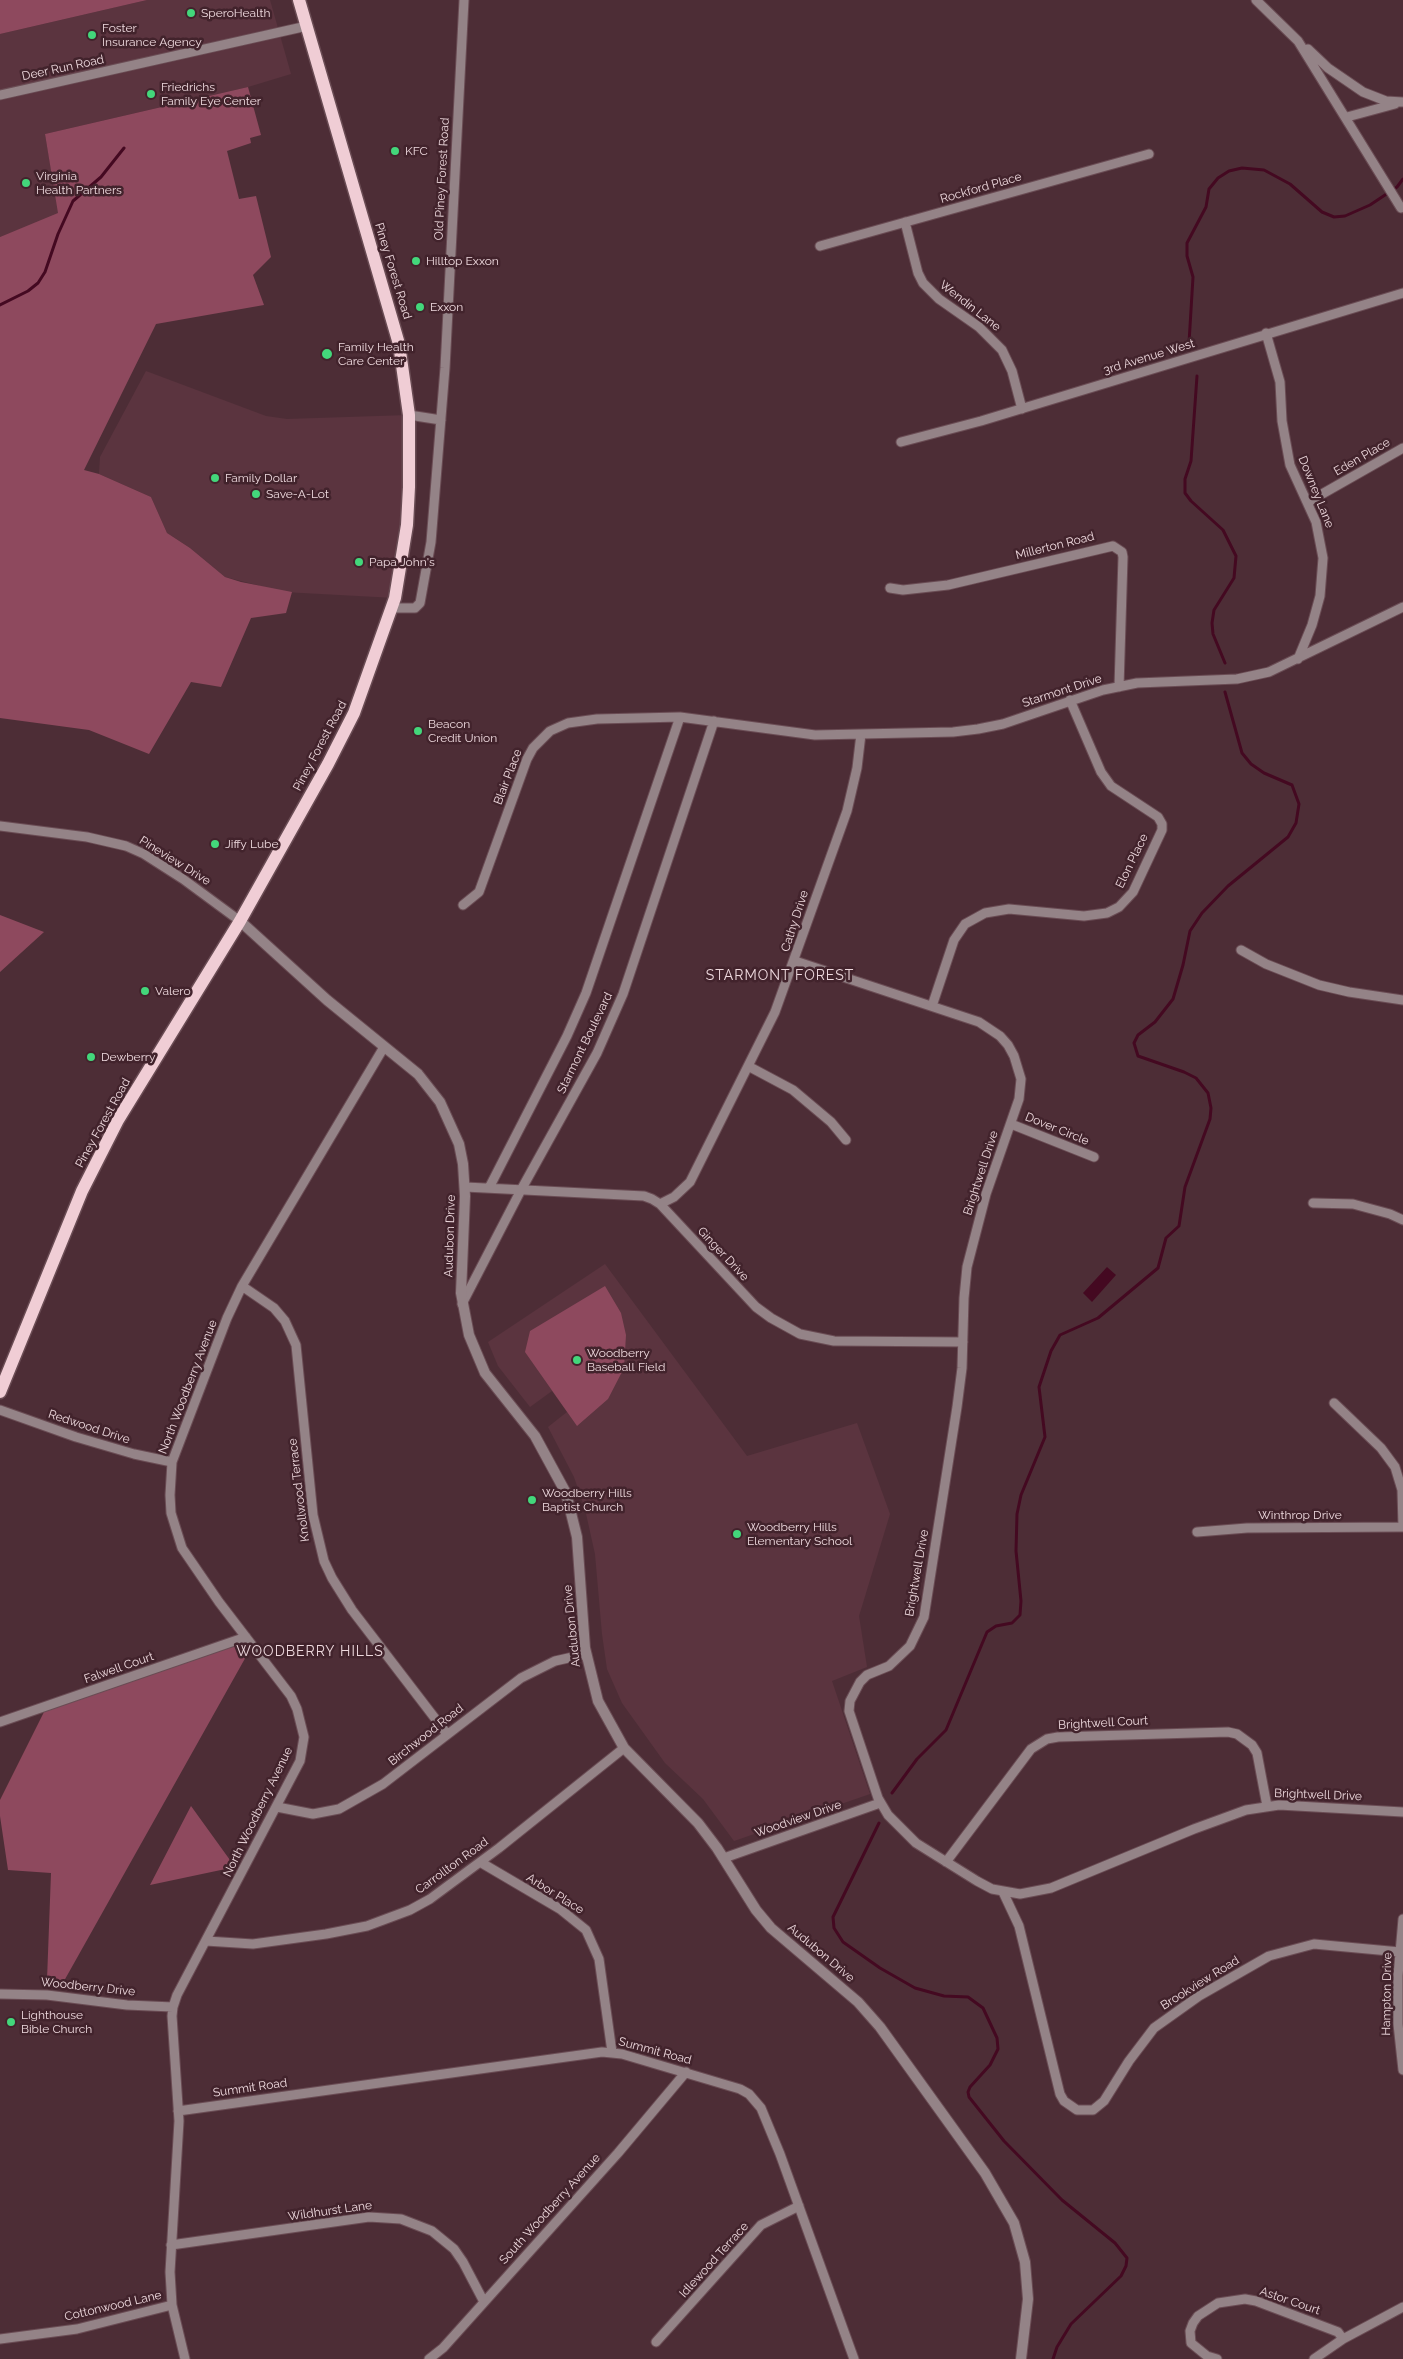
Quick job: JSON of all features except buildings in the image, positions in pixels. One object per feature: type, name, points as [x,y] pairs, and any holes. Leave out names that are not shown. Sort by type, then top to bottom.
[{"type":"main road","name":"Piney Forest Road","points":[[0,1392],[45,1278],[90,1175],[118,1120],[240,921],[354,713],[395,598],[407,525],[409,414],[398,336],[299,0]]},
{"type":"street","name":"Old Piney Forest Road","points":[[391,608],[415,608],[420,603],[431,542],[441,420],[464,0]]},
{"type":"street","points":[[1256,0],[1328,68],[1363,92],[1386,101],[1402,102]]},
{"type":"street","name":"Deer Run Road","points":[[0,95],[307,26]]},
{"type":"street","points":[[1298,40],[1347,117],[1399,206]]},
{"type":"street","points":[[1347,117],[1402,102]]},
{"type":"street","name":"Rockford Place","points":[[820,246],[1149,154]]},
{"type":"street","name":"Wendin Lane","points":[[905,222],[918,273],[923,283],[939,299],[979,326],[998,345],[1008,361],[1022,409]]},
{"type":"street","name":"3rd Avenue West","points":[[901,442],[1022,409],[1403,293]]},
{"type":"street","name":"Downey Lane","points":[[1266,334],[1280,382],[1282,421],[1287,450],[1297,482],[1308,502],[1320,537],[1323,574],[1316,613],[1298,659]]},
{"type":"street","points":[[409,414],[441,420]]},
{"type":"street","name":"Eden Place","points":[[1308,502],[1403,448]]},
{"type":"street","name":"Millerton Road","points":[[890,588],[903,590],[948,586],[1113,546],[1122,552],[1123,558],[1118,686]]},
{"type":"street","name":"Starmont Drive","points":[[714,721],[815,735],[953,732],[978,729],[1003,724],[1070,700],[1137,682],[1237,679],[1269,672],[1403,608]]},
{"type":"street","name":"Elon Place","points":[[932,1006],[954,940],[965,924],[985,913],[1004,909],[1084,916],[1108,913],[1119,907],[1133,892],[1162,830],[1162,824],[1158,817],[1111,786],[1101,772],[1070,700]]},
{"type":"street","name":"Blair Place","points":[[464,905],[479,892],[527,759],[541,739],[550,731],[568,723],[597,719],[680,718],[714,721]]},
{"type":"street","name":"Starmont Boulevard","points":[[489,1188],[567,1036],[586,993],[680,718]]},
{"type":"street","name":"Starmont Boulevard","points":[[462,1304],[521,1190],[597,1053],[624,994],[714,721]]},
{"type":"street","name":"Cathy Drive","points":[[660,1204],[674,1196],[690,1182],[775,1012],[795,961],[847,811],[855,778],[861,734]]},
{"type":"street","name":"Pineview Drive","points":[[0,826],[87,837],[126,846],[144,854],[183,879],[240,921]]},
{"type":"street","name":"Audubon Drive","points":[[240,921],[327,1000],[418,1074],[440,1102],[458,1144],[464,1187],[462,1304],[468,1335],[485,1373],[535,1436],[566,1494],[577,1537],[586,1654],[598,1701],[624,1748],[698,1824],[724,1858],[742,1890],[771,1928],[858,2002],[880,2027],[985,2173],[1001,2198],[1019,2239],[1027,2277],[1028,2307],[1020,2359]]},
{"type":"street","points":[[1241,950],[1266,964],[1319,984],[1349,992],[1403,1000]]},
{"type":"street","name":"Brightwell Drive","points":[[795,961],[979,1022],[995,1032],[1008,1045],[1014,1056],[1021,1078],[1019,1099],[986,1194],[967,1267],[957,1407],[924,1617],[910,1646],[889,1666],[867,1675],[860,1682],[850,1702],[850,1711],[880,1803],[899,1828],[946,1862],[992,1889],[1020,1894],[1051,1888],[1194,1829],[1246,1810],[1267,1806],[1313,1806],[1403,1812]]},
{"type":"street","name":"North Woodberry Avenue","points":[[173,2007],[177,1995],[277,1807],[300,1761],[303,1750],[302,1725],[290,1696],[182,1548],[171,1513],[172,1462],[227,1318],[242,1286],[384,1047]]},
{"type":"street","points":[[748,1066],[793,1090],[831,1122],[846,1140]]},
{"type":"street","name":"Dover Circle","points":[[1011,1124],[1094,1157]]},
{"type":"street","name":"Ginger Drive","points":[[464,1187],[644,1196],[660,1204],[756,1307],[771,1318],[800,1334],[834,1341],[963,1342]]},
{"type":"street","points":[[1312,1203],[1353,1204],[1390,1214],[1403,1220]]},
{"type":"street","name":"Knollwood Terrace","points":[[242,1286],[274,1308],[285,1321],[296,1345],[313,1515],[318,1543],[328,1570],[372,1637],[447,1734]]},
{"type":"street","points":[[1334,1403],[1381,1448],[1395,1467],[1402,1490],[1403,1526]]},
{"type":"street","name":"Redwood Drive","points":[[0,1410],[76,1437],[134,1454],[172,1462]]},
{"type":"street","name":"Winthrop Drive","points":[[1196,1532],[1247,1528],[1403,1526]]},
{"type":"street","name":"Falwell Court","points":[[0,1722],[246,1637]]},
{"type":"street","name":"Birchwood Road","points":[[277,1807],[313,1814],[338,1809],[383,1784],[521,1678],[555,1661],[586,1654]]},
{"type":"street","name":"Brightwell Court","points":[[946,1862],[1032,1750],[1048,1739],[1058,1737],[1219,1732],[1237,1734],[1252,1745],[1257,1753],[1267,1806]]},
{"type":"street","name":"Carrollton Road","points":[[206,1941],[253,1944],[367,1926],[410,1910],[430,1899],[480,1862],[624,1748]]},
{"type":"street","name":"Woodview Drive","points":[[724,1858],[880,1803]]},
{"type":"street","name":"Arbor Place","points":[[480,1862],[560,1910],[586,1930],[594,1946],[602,1976],[612,2052]]},
{"type":"street","name":"Brookview Road","points":[[1003,1892],[1020,1926],[1060,2094],[1070,2107],[1077,2110],[1093,2110],[1104,2102],[1129,2061],[1154,2028],[1199,1996],[1269,1956],[1314,1944],[1400,1952]]},
{"type":"street","name":"Hampton Drive","points":[[1403,1919],[1398,2024],[1403,2070]]},
{"type":"street","name":"Woodberry Drive","points":[[0,1994],[47,1994],[127,2005],[173,2007]]},
{"type":"street","points":[[173,2007],[178,2111],[170,2272],[172,2305],[185,2359]]},
{"type":"street","name":"Summit Road","points":[[178,2111],[612,2052],[740,2089],[756,2101],[780,2154],[854,2359]]},
{"type":"street","name":"South Woodberry Avenue","points":[[428,2359],[442,2348],[618,2153],[686,2072]]},
{"type":"street","name":"Idlewood Terrace","points":[[656,2342],[762,2225],[799,2206]]},
{"type":"street","name":"Wildhurst Lane","points":[[171,2246],[369,2217],[401,2219],[432,2232],[454,2249],[484,2302]]},
{"type":"street","name":"Astor Court","points":[[1217,2359],[1196,2349],[1191,2343],[1190,2331],[1198,2316],[1208,2308],[1236,2299],[1256,2301],[1326,2326],[1338,2332],[1343,2339]]},
{"type":"street","name":"Cottonwood Lane","points":[[0,2339],[77,2329],[172,2305]]},
{"type":"street","points":[[1314,2359],[1343,2339],[1403,2306]]},
{"type":"shaded area","points":[[0,0],[147,0],[0,34]]},
{"type":"shaded area","points":[[147,0],[270,0],[291,74],[248,87],[45,134],[59,214],[0,237],[0,34]]},
{"type":"shaded area","points":[[248,87],[261,135],[250,138],[251,143],[227,151],[239,199],[256,196],[271,257],[253,275],[264,305],[156,324],[84,470],[99,474],[151,497],[167,533],[190,548],[225,577],[292,592],[286,613],[251,618],[221,687],[191,682],[149,754],[89,730],[0,718],[0,237],[58,213],[45,134]]},
{"type":"shaded area","points":[[146,371],[266,416],[287,419],[409,415],[395,598],[284,592],[225,577],[190,548],[167,533],[151,497],[99,474],[100,457]]},
{"type":"shaded area","points":[[0,915],[44,932],[0,972]]},
{"type":"shaded area","name":"Woodberry Hills Elementary School","points":[[605,1264],[747,1456],[857,1423],[890,1514],[859,1616],[867,1667],[832,1681],[870,1794],[734,1841],[703,1799],[665,1763],[622,1703],[607,1669],[595,1554],[585,1509],[574,1477],[548,1427],[567,1412],[552,1391],[530,1407],[498,1366],[488,1342]]},
{"type":"shaded area","points":[[1107,1267],[1116,1275],[1092,1302],[1083,1293]]},
{"type":"shaded area","name":"Woodberry Baseball Field","points":[[605,1286],[621,1313],[626,1335],[624,1368],[608,1399],[577,1426],[525,1352],[530,1331]]},
{"type":"shaded area","points":[[246,1637],[252,1646],[64,1981],[47,1980],[51,1873],[8,1870],[0,1816],[0,1800],[47,1706]]},
{"type":"shaded area","points":[[191,1806],[235,1867],[150,1885]]},
{"type":"waterway","points":[[0,305],[28,291],[38,283],[45,272],[58,234],[73,201],[101,177],[124,148]]},
{"type":"waterway","points":[[1189,343],[1193,277],[1187,256],[1187,243],[1206,207],[1209,189],[1218,178],[1229,171],[1242,168],[1264,170],[1290,184],[1322,212],[1334,217],[1345,216],[1370,205],[1397,187],[1403,179]]},
{"type":"waterway","points":[[1197,376],[1191,461],[1185,479],[1185,493],[1191,501],[1223,530],[1236,556],[1234,578],[1214,610],[1212,623],[1213,634],[1225,663]]},
{"type":"waterway","points":[[892,1793],[917,1759],[946,1730],[987,1632],[996,1626],[1012,1623],[1020,1615],[1021,1601],[1016,1551],[1017,1514],[1021,1495],[1045,1437],[1039,1387],[1051,1351],[1060,1335],[1098,1318],[1158,1268],[1166,1238],[1179,1226],[1185,1187],[1210,1119],[1211,1108],[1208,1093],[1196,1078],[1138,1056],[1134,1043],[1138,1035],[1155,1022],[1173,999],[1190,931],[1202,913],[1228,886],[1288,837],[1296,823],[1299,804],[1292,785],[1264,773],[1251,764],[1242,753],[1225,692]]},
{"type":"waterway","points":[[879,1823],[833,1917],[834,1928],[843,1942],[880,1968],[915,1988],[944,1996],[968,1997],[983,2008],[997,2038],[998,2049],[990,2065],[970,2087],[969,2097],[1004,2141],[1062,2200],[1115,2243],[1127,2258],[1126,2266],[1121,2276],[1071,2324],[1057,2347],[1053,2359]]},
{"type":"place","name":"SperoHealth","points":[[191,13]]},
{"type":"place","name":"Foster Insurance Agency","points":[[92,35]]},
{"type":"place","name":"Friedrichs Family Eye Center","points":[[151,94]]},
{"type":"place","name":"KFC","points":[[395,151]]},
{"type":"place","name":"Virginia Health Partners","points":[[26,183]]},
{"type":"place","name":"Hilltop Exxon","points":[[416,261]]},
{"type":"place","name":"Exxon","points":[[420,307]]},
{"type":"place","name":"Family Health Care Center","points":[[327,354]]},
{"type":"place","name":"Family Dollar","points":[[215,478]]},
{"type":"place","name":"Save-A-Lot","points":[[256,494]]},
{"type":"place","name":"Papa John's","points":[[359,562]]},
{"type":"place","name":"Beacon Credit Union","points":[[418,731]]},
{"type":"place","name":"Jiffy Lube","points":[[215,844]]},
{"type":"place","name":"Valero","points":[[145,991]]},
{"type":"place","name":"Dewberry","points":[[91,1057]]},
{"type":"place","name":"Woodberry Baseball Field","points":[[577,1360]]},
{"type":"place","name":"Woodberry Hills Baptist Church","points":[[532,1500]]},
{"type":"place","name":"Woodberry Hills Elementary School","points":[[737,1534]]},
{"type":"place","name":"Lighthouse Bible Church","points":[[11,2022]]},
{"type":"district","name":"STARMONT FOREST","points":[[780,976]]},
{"type":"district","name":"WOODBERRY HILLS","points":[[310,1652]]}]
